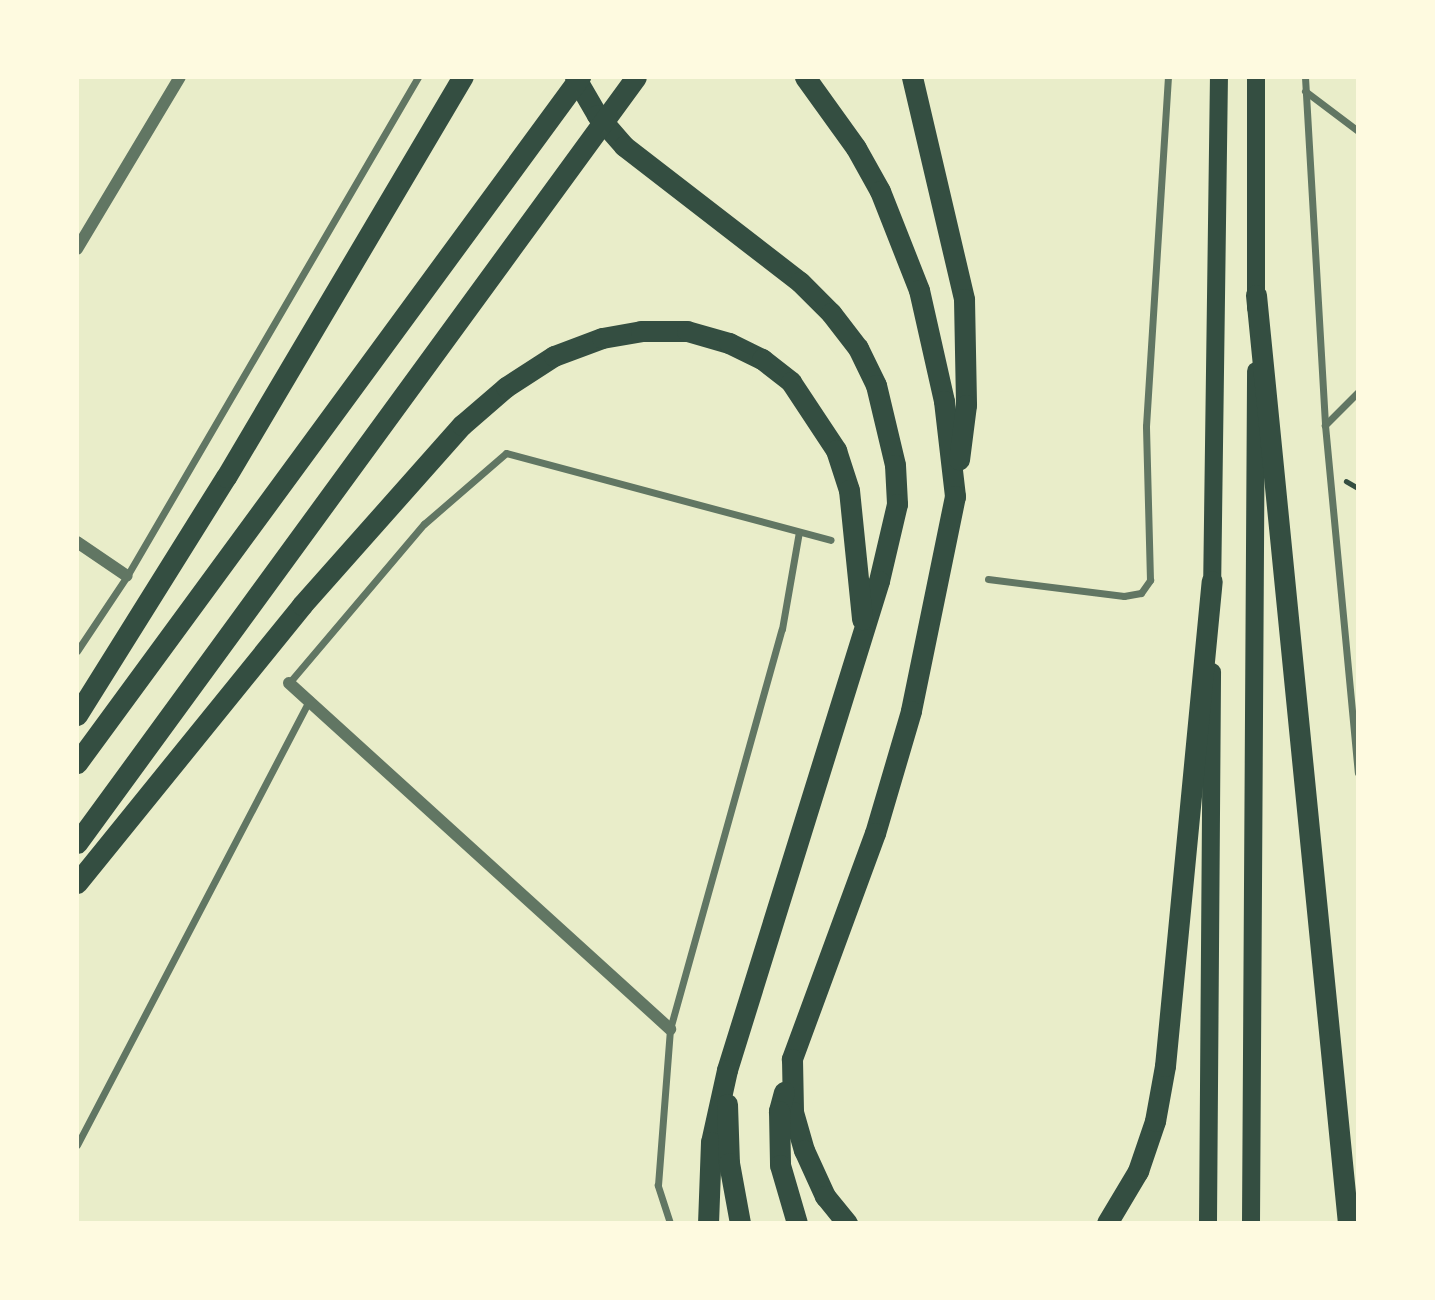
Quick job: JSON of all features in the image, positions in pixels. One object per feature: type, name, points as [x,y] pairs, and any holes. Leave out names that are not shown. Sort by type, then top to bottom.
[{"type":"highway","points":[[77,715],[247,442],[463,77]]},
{"type":"highway","points":[[77,763],[578,77],[597,115],[647,166],[800,282],[858,348],[876,385],[889,424],[897,504],[863,632],[727,1070],[710,1142],[708,1223]]},
{"type":"highway","points":[[77,843],[636,77]]},
{"type":"highway","points":[[805,77],[849,136],[880,191],[919,290],[944,401],[955,496]]},
{"type":"highway","points":[[797,1223],[780,1165],[779,1111],[792,1059],[875,833],[897,760],[955,496],[966,405],[964,299],[912,77]]},
{"type":"highway","points":[[1256,295],[1348,1223]]},
{"type":"highway","points":[[77,883],[302,606],[463,425],[506,387],[554,356],[602,338],[641,331],[687,331],[762,359],[791,382],[836,450],[849,490],[863,632]]},
{"type":"highway","points":[[1107,1223],[1138,1171],[1155,1121],[1165,1066],[1212,581]]},
{"type":"highway","points":[[792,1059],[793,1112],[804,1150],[825,1196],[847,1223]]},
{"type":"highway","points":[[727,1070],[729,1163],[740,1223]]},
{"type":"main road","points":[[1208,1223],[1212,581],[1219,77]]},
{"type":"main road","points":[[1251,1223],[1256,77]]},
{"type":"street","points":[[77,248],[180,77]]},
{"type":"street","points":[[77,651],[127,576],[418,77]]},
{"type":"street","points":[[988,579],[1124,596],[1141,593],[1150,580],[1146,426],[1168,77]]},
{"type":"street","points":[[1305,77],[1325,425],[1358,772]]},
{"type":"street","points":[[1305,91],[1358,131]]},
{"type":"street","points":[[1325,425],[1358,392]]},
{"type":"street","points":[[670,1029],[311,699],[289,683],[424,524],[506,453],[831,540]]},
{"type":"street","points":[[670,1223],[658,1185],[670,1029],[782,629],[799,532]]},
{"type":"street","points":[[77,542],[127,576]]},
{"type":"street","points":[[77,1145],[311,699]]}]
